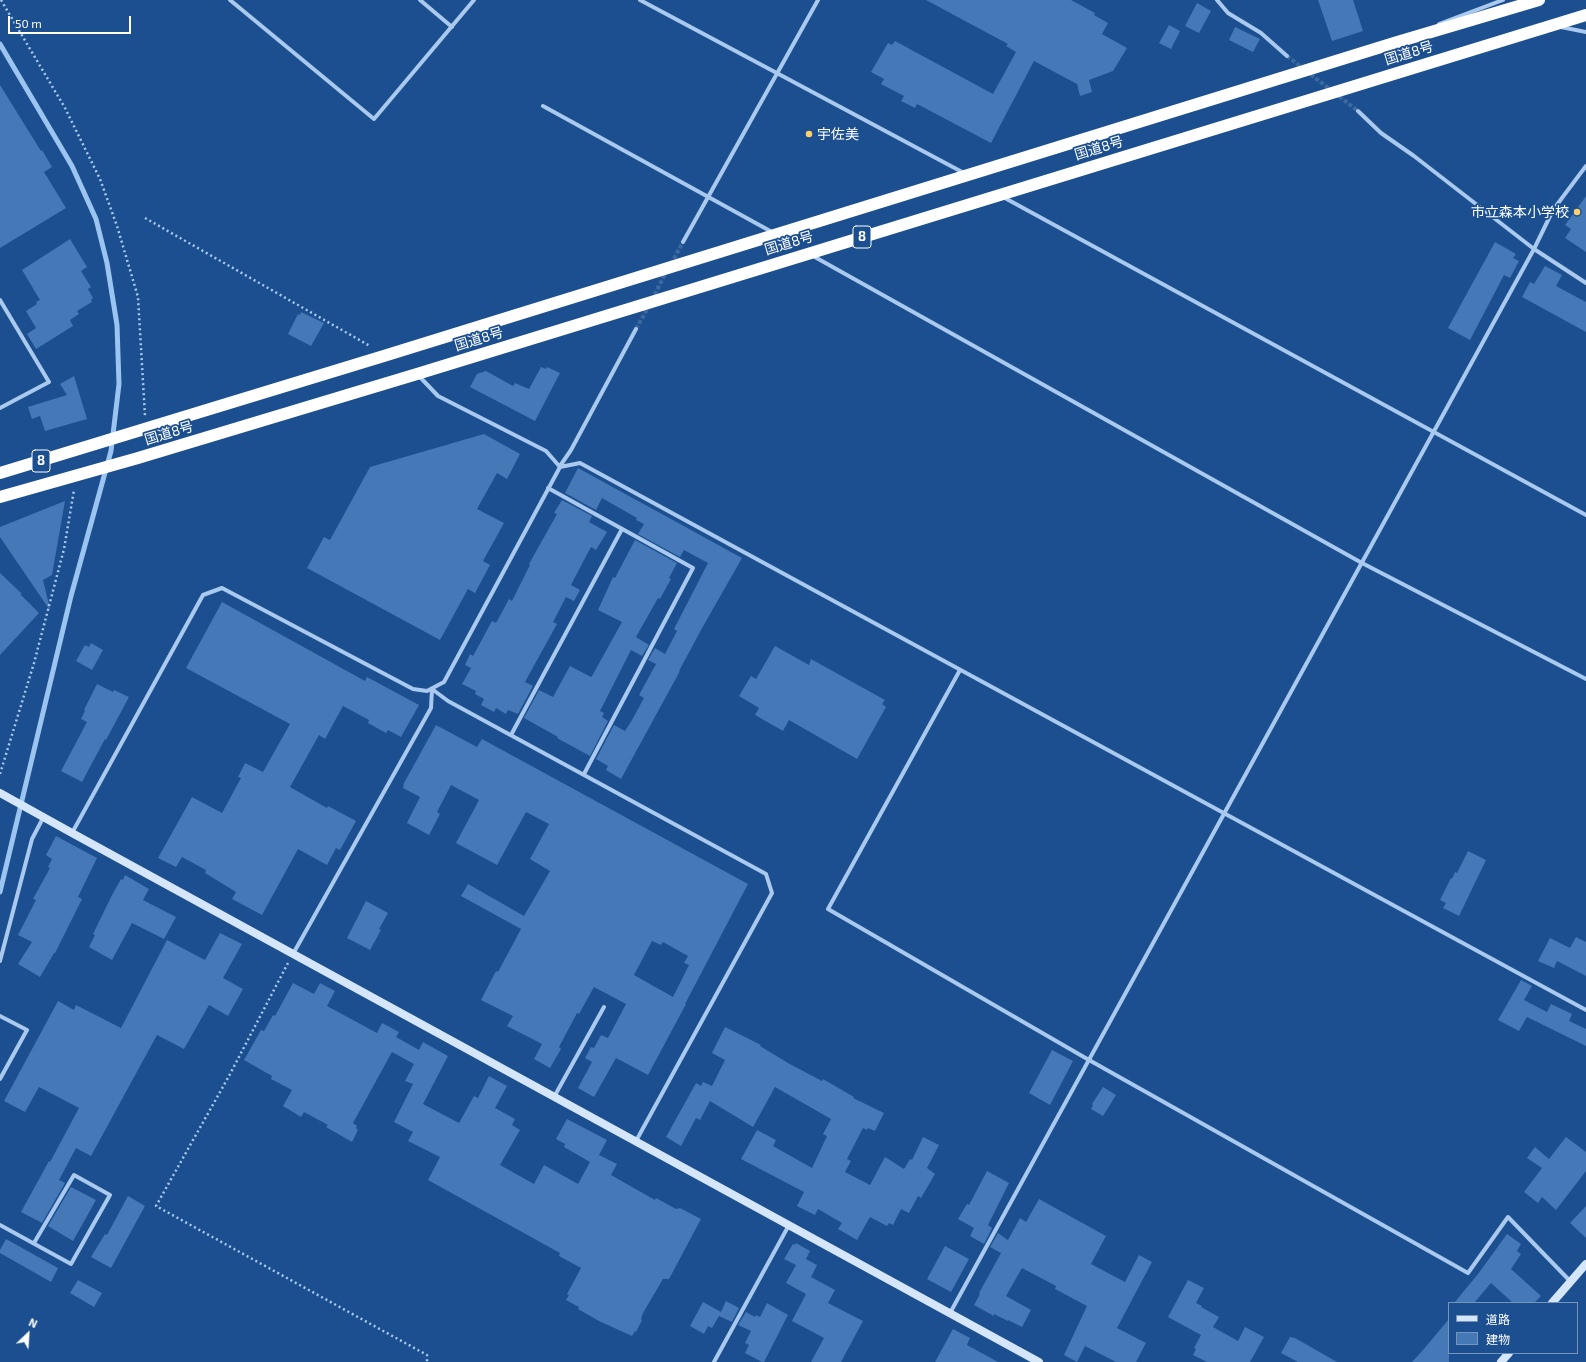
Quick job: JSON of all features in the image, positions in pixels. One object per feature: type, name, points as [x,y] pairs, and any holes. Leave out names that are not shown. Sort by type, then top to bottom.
[{"type":"highway","name":"国道8号","points":[[0,473],[387,355],[1394,43],[1539,0]]},
{"type":"highway","name":"国道8号","points":[[0,497],[138,458],[417,374],[1586,15]]},
{"type":"street","points":[[230,0],[374,119],[474,0]]},
{"type":"street","points":[[420,0],[452,27]]},
{"type":"street","points":[[640,0],[968,175]]},
{"type":"street","points":[[683,242],[818,0]]},
{"type":"street","points":[[1216,0],[1228,13],[1261,33],[1287,56]]},
{"type":"street","points":[[1394,43],[1445,21],[1503,0]]},
{"type":"street","points":[[1551,26],[1586,32]]},
{"type":"street","points":[[543,106],[776,234]]},
{"type":"street","points":[[1358,111],[1381,133],[1414,156],[1534,249],[1586,283]]},
{"type":"street","points":[[950,1313],[1434,432],[1534,249],[1553,210],[1586,166]]},
{"type":"street","points":[[999,195],[1586,515]]},
{"type":"street","points":[[808,253],[1362,563],[1586,680]]},
{"type":"street","points":[[0,300],[49,382],[0,408]]},
{"type":"street","points":[[72,833],[203,595],[222,588],[413,689],[427,691],[444,682],[548,488],[571,450],[636,329]]},
{"type":"street","points":[[417,374],[438,396],[546,451],[560,467]]},
{"type":"street","points":[[560,467],[580,463],[1586,1010]]},
{"type":"street","points":[[548,488],[693,568],[584,774]]},
{"type":"street","points":[[511,735],[622,529]]},
{"type":"street","points":[[960,670],[828,909],[1089,1060],[1468,1273],[1508,1217],[1570,1281]]},
{"type":"street","points":[[432,689],[448,700],[511,735],[766,874],[772,893],[636,1141]]},
{"type":"street","points":[[293,954],[431,708],[432,689]]},
{"type":"street","points":[[0,793],[43,818],[1039,1362]]},
{"type":"street","points":[[0,960],[32,839],[43,818]]},
{"type":"street","points":[[554,1096],[604,1007]]},
{"type":"street","points":[[0,1016],[27,1030],[0,1080]]},
{"type":"street","points":[[0,1225],[71,1264],[110,1195],[74,1175],[34,1243]]},
{"type":"street","points":[[714,1362],[789,1225]]},
{"type":"street","points":[[1553,1302],[1586,1264]]},
{"type":"street","points":[[1501,1362],[1508,1354]]},
{"type":"path","points":[[1,0],[65,108],[100,179],[117,226],[138,297],[142,378],[142,430]]},
{"type":"path","points":[[145,218],[387,355]]},
{"type":"path","points":[[0,774],[34,663],[64,549],[74,491],[74,475]]},
{"type":"path","points":[[293,954],[229,1076],[156,1206],[427,1356],[427,1362]]},
{"type":"building","points":[[926,0],[1071,0],[1095,13],[1094,15],[1108,23],[1102,34],[1127,48],[1113,71],[1089,80],[1092,92],[1080,96],[1077,84],[1034,61],[991,143],[917,104],[915,108],[901,101],[904,96],[881,84],[884,79],[871,72],[888,43],[892,45],[895,41],[993,94],[1016,52],[1006,46],[1008,44]]},
{"type":"building","points":[[1318,0],[1353,0],[1363,31],[1332,41]]},
{"type":"building","points":[[1197,3],[1211,11],[1199,33],[1185,26]]},
{"type":"building","points":[[1169,25],[1180,31],[1171,49],[1159,43]]},
{"type":"building","points":[[1235,27],[1260,39],[1253,52],[1229,40]]},
{"type":"building","points":[[0,85],[52,167],[44,172],[66,208],[0,248]]},
{"type":"building","points":[[1586,196],[1586,252],[1565,238],[1571,229],[1565,225]]},
{"type":"building","points":[[70,239],[87,267],[81,271],[91,287],[88,289],[93,298],[91,300],[92,302],[77,311],[79,314],[70,320],[73,326],[36,349],[27,334],[36,328],[26,311],[37,304],[36,302],[40,300],[22,270]]},
{"type":"building","points":[[1495,242],[1516,254],[1513,258],[1519,261],[1510,278],[1504,275],[1470,340],[1448,328]]},
{"type":"building","points":[[1545,266],[1562,275],[1556,286],[1586,302],[1586,332],[1522,297],[1530,282],[1534,284]]},
{"type":"building","points":[[301,312],[324,323],[311,346],[288,334],[298,314],[300,315]]},
{"type":"building","points":[[541,367],[546,369],[547,367],[560,373],[535,421],[470,387],[477,374],[486,371],[513,386],[515,383],[529,389]]},
{"type":"building","points":[[74,376],[87,419],[45,431],[40,416],[32,419],[28,407],[67,395],[60,384]]},
{"type":"building","points":[[484,434],[520,454],[507,479],[497,473],[477,509],[504,523],[483,561],[490,565],[475,593],[468,589],[440,640],[307,568],[324,537],[330,540],[370,467]]},
{"type":"building","points":[[578,468],[742,558],[701,630],[621,779],[606,770],[608,766],[596,759],[614,725],[625,731],[632,720],[644,698],[639,695],[656,664],[648,660],[655,648],[665,654],[677,631],[674,629],[708,563],[684,550],[680,557],[638,534],[644,524],[636,520],[637,518],[602,498],[596,510],[565,493]]},
{"type":"building","points":[[562,500],[592,516],[589,522],[607,532],[596,550],[591,547],[571,585],[580,590],[574,601],[566,597],[553,622],[557,624],[525,682],[533,686],[518,714],[508,710],[506,714],[496,708],[494,712],[481,705],[484,699],[475,694],[476,691],[462,684],[471,668],[465,665],[470,654],[473,656],[492,621],[496,623],[509,599],[512,601],[530,565],[529,564],[557,514],[554,513]]},
{"type":"building","points":[[65,501],[52,575],[43,580],[49,609],[0,537],[0,527]]},
{"type":"building","points":[[635,540],[677,563],[669,578],[671,579],[660,599],[658,598],[636,637],[649,645],[642,656],[631,650],[600,711],[604,713],[602,717],[608,721],[590,756],[524,718],[539,690],[553,697],[570,666],[591,677],[592,676],[622,622],[598,610],[613,577],[615,578]]},
{"type":"building","points":[[0,573],[39,613],[0,655]]},
{"type":"building","points":[[222,602],[365,681],[367,677],[419,705],[401,737],[388,730],[386,733],[368,723],[369,720],[343,706],[325,739],[319,735],[290,787],[327,808],[328,806],[356,821],[340,850],[336,848],[327,865],[298,849],[262,915],[232,899],[236,892],[205,873],[206,870],[182,857],[176,867],[158,858],[192,797],[222,813],[241,778],[238,777],[245,763],[263,772],[290,724],[186,668]]},
{"type":"building","points":[[91,643],[103,650],[92,670],[76,661],[85,645],[89,647]]},
{"type":"building","points":[[775,646],[809,665],[811,659],[885,700],[882,704],[886,707],[857,759],[789,720],[783,731],[755,715],[759,708],[739,696],[751,676],[756,679]]},
{"type":"building","points":[[97,684],[113,692],[114,690],[129,697],[82,782],[61,771],[87,722],[81,719]]},
{"type":"building","points":[[436,725],[477,747],[482,739],[748,884],[648,1075],[616,1058],[594,1097],[578,1088],[592,1062],[585,1058],[591,1047],[594,1048],[601,1035],[608,1038],[626,1004],[594,987],[579,1014],[577,1013],[559,1047],[561,1049],[550,1068],[534,1059],[542,1044],[507,1026],[513,1016],[481,1000],[521,929],[461,896],[468,884],[524,916],[550,871],[530,859],[549,824],[526,812],[497,865],[456,843],[479,800],[451,785],[437,812],[440,814],[429,835],[407,823],[420,797],[403,788],[404,783]],"holes":[[[652,941],[661,945],[663,942],[688,956],[684,963],[689,965],[673,997],[634,975]]]},
{"type":"building","points":[[56,836],[97,858],[78,897],[82,899],[55,953],[40,977],[18,964],[32,942],[18,935],[36,900],[33,899],[50,868],[48,867],[52,859],[46,855]]},
{"type":"building","points":[[1468,851],[1486,860],[1459,916],[1443,908],[1446,903],[1440,900],[1451,878],[1452,879],[1455,872],[1457,873]]},
{"type":"building","points":[[125,875],[149,889],[143,900],[176,917],[164,939],[132,923],[112,960],[89,947],[95,935],[93,934],[111,897],[121,879],[123,880]]},
{"type":"building","points":[[366,901],[388,913],[370,950],[347,938]]},
{"type":"building","points":[[220,933],[242,944],[223,978],[243,989],[228,1016],[209,1005],[184,1049],[157,1035],[91,1156],[76,1148],[59,1180],[65,1183],[42,1223],[21,1212],[79,1108],[39,1087],[25,1112],[4,1101],[58,1001],[74,1010],[76,1005],[121,1028],[167,940],[205,960]]},
{"type":"building","points":[[1576,937],[1586,942],[1586,976],[1557,961],[1554,968],[1538,961],[1550,938],[1570,948]]},
{"type":"building","points":[[1521,980],[1532,986],[1524,1000],[1547,1012],[1551,1004],[1572,1014],[1569,1021],[1586,1029],[1586,1046],[1527,1017],[1519,1031],[1498,1020]]},
{"type":"building","points":[[293,983],[314,994],[320,983],[335,991],[327,1006],[377,1033],[382,1023],[399,1032],[396,1037],[419,1050],[423,1042],[448,1056],[423,1104],[459,1123],[474,1096],[478,1098],[489,1076],[507,1086],[495,1108],[515,1119],[512,1125],[520,1130],[500,1165],[534,1184],[544,1165],[578,1184],[590,1162],[564,1147],[565,1144],[556,1139],[567,1119],[607,1140],[599,1155],[617,1164],[611,1175],[655,1200],[656,1198],[676,1209],[680,1208],[701,1219],[669,1279],[663,1279],[643,1313],[642,1320],[636,1332],[635,1331],[632,1336],[599,1321],[566,1300],[569,1295],[567,1294],[581,1268],[559,1256],[560,1253],[428,1180],[440,1157],[408,1141],[413,1132],[394,1122],[413,1084],[405,1081],[414,1064],[392,1052],[353,1123],[357,1126],[356,1128],[358,1130],[352,1142],[326,1127],[328,1125],[304,1112],[301,1117],[283,1106],[292,1090],[271,1079],[272,1076],[244,1060],[261,1030],[264,1031],[273,1015],[275,1016]]},
{"type":"building","points":[[725,1027],[761,1045],[760,1046],[788,1063],[822,1081],[823,1079],[854,1097],[853,1098],[884,1113],[875,1131],[868,1128],[867,1130],[863,1128],[847,1159],[851,1161],[845,1172],[870,1185],[885,1157],[904,1169],[910,1159],[912,1160],[923,1137],[939,1145],[927,1168],[935,1174],[921,1198],[918,1196],[909,1213],[901,1209],[893,1225],[889,1223],[887,1226],[870,1217],[857,1240],[838,1229],[842,1223],[818,1209],[815,1215],[797,1206],[804,1192],[741,1159],[757,1130],[776,1140],[773,1146],[812,1168],[827,1136],[823,1134],[831,1119],[775,1087],[753,1127],[710,1101],[700,1120],[696,1118],[681,1146],[666,1137],[696,1083],[701,1086],[703,1082],[712,1086],[725,1060],[712,1053]]},
{"type":"building","points":[[1052,1050],[1073,1061],[1050,1105],[1029,1093]]},
{"type":"building","points":[[1103,1087],[1116,1095],[1103,1116],[1091,1109],[1092,1104]]},
{"type":"building","points":[[1566,1137],[1586,1152],[1586,1171],[1556,1210],[1542,1197],[1538,1203],[1524,1192],[1542,1168],[1527,1158],[1535,1147],[1549,1159]]},
{"type":"building","points":[[987,1171],[1009,1183],[988,1225],[992,1228],[984,1244],[970,1236],[974,1228],[958,1219],[967,1204],[969,1205]]},
{"type":"building","points":[[71,1187],[96,1200],[73,1241],[48,1226]]},
{"type":"building","points":[[128,1196],[145,1206],[111,1268],[91,1257],[105,1234],[107,1235]]},
{"type":"building","points":[[1039,1199],[1106,1236],[1091,1264],[1125,1282],[1139,1255],[1152,1262],[1117,1328],[1146,1343],[1136,1362],[1116,1362],[1085,1346],[1077,1362],[1064,1355],[1087,1306],[1055,1289],[1056,1286],[1022,1268],[1006,1296],[1031,1310],[1022,1327],[994,1314],[994,1316],[974,1305],[1001,1253],[990,1247],[998,1233],[1008,1240],[1020,1218],[1026,1222]]},
{"type":"building","points":[[1586,1206],[1586,1238],[1570,1223]]},
{"type":"building","points":[[1507,1234],[1521,1244],[1517,1251],[1521,1254],[1511,1269],[1541,1296],[1535,1302],[1512,1302],[1491,1283],[1475,1302],[1455,1302],[1478,1274]]},
{"type":"building","points":[[6,1239],[58,1268],[51,1282],[0,1253]]},
{"type":"building","points":[[796,1243],[810,1251],[806,1259],[817,1265],[811,1277],[835,1290],[828,1303],[863,1321],[841,1362],[811,1362],[824,1338],[792,1321],[806,1294],[786,1283],[796,1265],[784,1259],[793,1244],[795,1245]]},
{"type":"building","points":[[945,1246],[969,1259],[951,1292],[927,1279]]},
{"type":"building","points":[[78,1280],[102,1293],[94,1307],[70,1293]]},
{"type":"building","points":[[1188,1280],[1204,1288],[1196,1303],[1219,1317],[1213,1327],[1238,1341],[1245,1327],[1264,1337],[1250,1362],[1207,1362],[1193,1355],[1196,1349],[1194,1348],[1201,1335],[1168,1317]]},
{"type":"building","points":[[726,1301],[739,1308],[732,1322],[719,1316],[712,1328],[708,1326],[704,1334],[690,1326],[703,1302],[721,1312]]},
{"type":"building","points":[[767,1303],[788,1315],[764,1362],[762,1362],[745,1353],[749,1345],[745,1343],[751,1331],[738,1325],[746,1312],[755,1317],[756,1315],[760,1317]]},
{"type":"building","points":[[1448,1320],[1449,1362],[1412,1362]]},
{"type":"building","points":[[953,1329],[970,1338],[967,1345],[998,1362],[935,1362]]},
{"type":"building","points":[[1290,1337],[1295,1338],[1337,1362],[1298,1362],[1281,1353]]},
{"type":"waterway","points":[[0,44],[72,166],[96,219],[107,263],[117,325],[119,384],[111,451],[71,596],[0,892]]},
{"type":"tunnel","points":[[1287,56],[1358,111]]},
{"type":"tunnel","points":[[671,264],[683,242]]},
{"type":"tunnel","points":[[652,300],[667,270]]},
{"type":"tunnel","points":[[636,329],[649,306]]},
{"type":"place","name":"宇佐美","points":[[809,134]]},
{"type":"place","name":"市立森本小学校","points":[[1577,212]]}]
